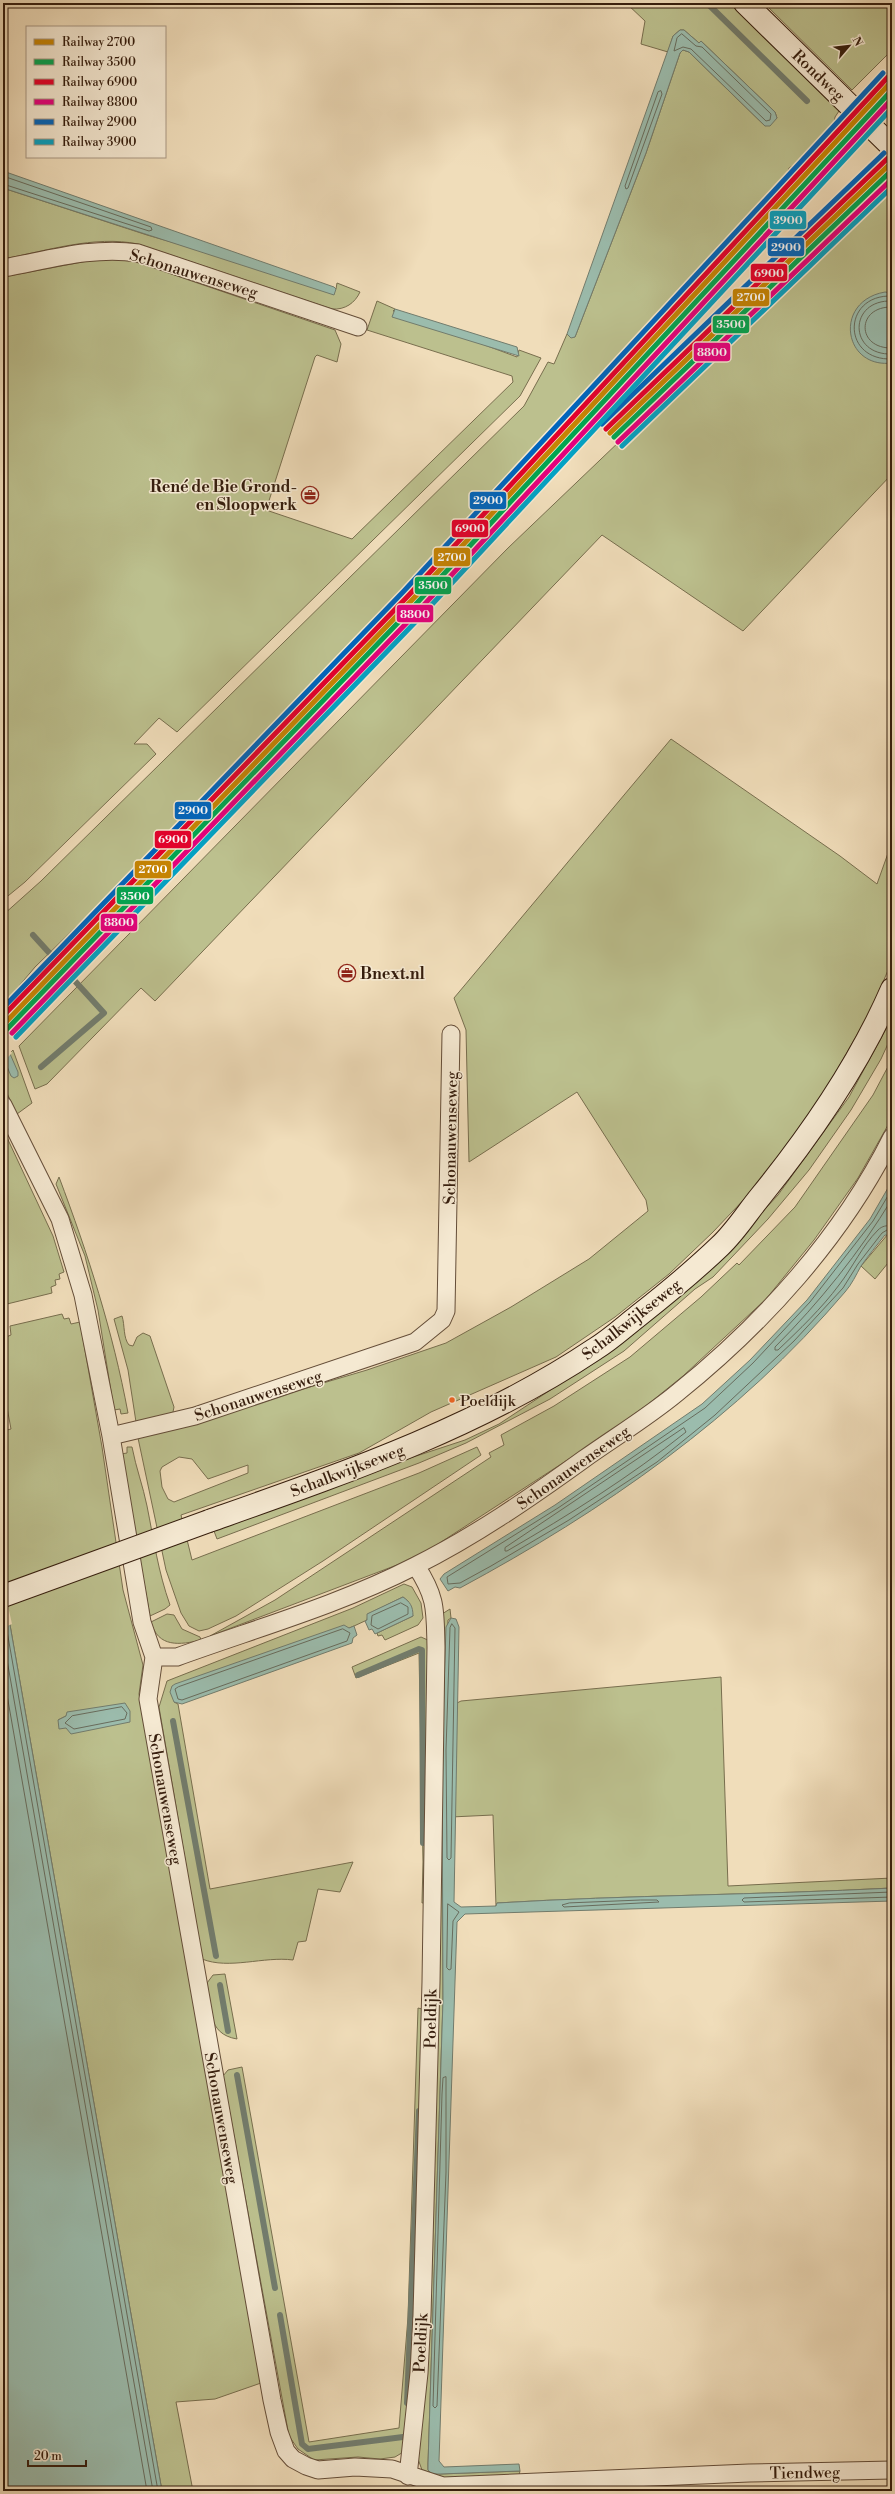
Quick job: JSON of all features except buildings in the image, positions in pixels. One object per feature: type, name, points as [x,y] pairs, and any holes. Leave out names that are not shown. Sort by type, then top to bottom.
[{"type":"street","name":"Rondweg","points":[[745,3],[892,147]]},
{"type":"street","name":"Schonauwenseweg","points":[[3,268],[95,251],[138,253],[358,327]]},
{"type":"street","name":"Schalkwijkseweg","points":[[3,1596],[355,1470],[451,1428],[523,1392],[596,1349],[652,1305],[722,1245],[798,1151],[838,1091],[878,1021],[892,989]]},
{"type":"street","name":"Schonauwenseweg","points":[[111,1436],[195,1416],[415,1342],[442,1320],[446,1311],[452,1034]]},
{"type":"street","name":"Schonauwenseweg","points":[[3,1105],[60,1219],[74,1260],[83,1295],[111,1436],[142,1622],[154,1657],[148,1699],[279,2432],[286,2451],[293,2459],[306,2466],[318,2470],[355,2468],[392,2469],[408,2476]]},
{"type":"street","name":"Schonauwenseweg","points":[[154,1657],[177,1657],[308,1612],[416,1566],[481,1530],[564,1474],[677,1394],[742,1336],[820,1252],[880,1161],[892,1137]]},
{"type":"street","name":"Poeldijk","points":[[408,2476],[419,2373],[422,2315],[431,1982],[436,1647],[434,1602],[426,1581],[416,1566]]},
{"type":"street","name":"Tiendweg","points":[[408,2476],[443,2486],[749,2473],[892,2470]]},
{"type":"green space","points":[[626,3],[729,3],[839,111],[835,117],[834,126],[800,162],[789,168],[786,177],[416,578],[228,775],[35,967],[4,1004],[3,915],[41,881],[524,406],[548,362],[554,364],[567,334],[575,337],[646,153],[680,53],[683,50],[689,52],[765,126],[777,118],[775,112],[701,41],[699,43],[684,30],[680,30],[673,36],[668,52],[641,44],[645,21]]},
{"type":"green space","points":[[764,3],[892,3],[892,50],[852,90]]},
{"type":"green space","points":[[892,186],[892,474],[743,631],[602,535],[155,1001],[141,988],[47,1084],[35,1089],[19,1046],[508,548],[737,329],[868,212]]},
{"type":"green space","points":[[3,188],[147,235],[336,289],[337,283],[360,292],[349,305],[332,309],[138,244],[121,242],[105,241],[70,245],[3,259]]},
{"type":"green space","points":[[98,259],[126,260],[139,263],[335,330],[341,344],[337,362],[317,355],[315,357],[266,510],[352,539],[513,382],[512,376],[367,330],[377,301],[395,309],[393,311],[517,357],[519,350],[541,358],[520,396],[177,732],[159,718],[134,744],[147,744],[156,754],[25,882],[3,900],[3,277]]},
{"type":"green space","points":[[671,739],[840,856],[877,884],[892,842],[892,961],[871,1010],[815,1109],[751,1192],[713,1232],[669,1274],[615,1317],[556,1357],[431,1412],[359,1453],[181,1515],[192,1560],[419,1473],[477,1447],[481,1455],[323,1561],[236,1616],[208,1629],[199,1631],[189,1626],[181,1613],[166,1570],[138,1438],[367,1370],[446,1343],[511,1307],[589,1259],[648,1211],[646,1200],[577,1092],[469,1162],[466,1030],[454,998]],"holes":[[[179,1457],[192,1459],[208,1479],[248,1465],[248,1473],[174,1502],[168,1499],[162,1487],[160,1471],[162,1467]]]},
{"type":"green space","points":[[892,1018],[892,1035],[881,1059],[851,1110],[809,1170],[768,1219],[713,1277],[695,1289],[624,1351],[550,1399],[466,1443],[419,1463],[217,1539],[214,1531],[389,1465],[465,1440],[499,1424],[561,1383],[564,1378],[744,1232],[778,1195],[849,1097]]},
{"type":"green space","points":[[13,1050],[32,1103],[17,1114],[3,1085],[3,1060]]},
{"type":"green space","points":[[892,1059],[892,1118],[858,1178],[814,1240],[766,1299],[683,1376],[647,1405],[589,1446],[418,1557],[210,1636],[275,1600],[491,1457],[489,1453],[504,1445],[501,1435],[554,1406],[630,1357],[701,1297],[737,1263],[739,1265],[795,1207],[873,1095]]},
{"type":"green space","points":[[3,1129],[53,1236],[64,1272],[59,1274],[60,1279],[55,1280],[56,1285],[51,1287],[52,1293],[7,1304],[3,1302]]},
{"type":"green space","points":[[59,1177],[99,1294],[115,1353],[128,1413],[121,1414],[120,1409],[114,1410],[98,1310],[85,1256],[56,1184]]},
{"type":"green space","points":[[888,1234],[892,1236],[892,1267],[888,1263],[875,1279],[861,1266]]},
{"type":"green space","points":[[62,1314],[64,1319],[69,1318],[71,1324],[80,1322],[102,1447],[123,1590],[143,1665],[139,1694],[261,2383],[215,2399],[176,2402],[193,2491],[162,2491],[3,1585],[3,1431],[11,1429],[3,1386],[3,1343],[6,1342],[6,1337],[11,1335],[10,1326]],"holes":[[[66,1716],[69,1730],[58,1720]]]},
{"type":"green space","points":[[122,1316],[125,1335],[129,1345],[133,1346],[137,1337],[143,1333],[150,1336],[174,1407],[172,1417],[136,1422],[128,1370],[114,1319]]},
{"type":"green space","points":[[127,1447],[132,1447],[145,1499],[159,1568],[170,1605],[150,1616],[121,1454],[127,1453]]},
{"type":"green space","points":[[404,1584],[412,1587],[421,1603],[423,1618],[418,1625],[385,1640],[382,1635],[378,1636],[377,1633],[413,1616],[408,1601],[403,1597],[368,1614],[367,1620],[354,1626],[174,1702],[178,1704],[210,1889],[353,1862],[340,1892],[318,1889],[306,1941],[298,1942],[293,1960],[282,1959],[224,1963],[202,1959],[159,1707],[167,1681],[353,1608]]},
{"type":"green space","points":[[450,1609],[451,1618],[448,1620],[442,1750],[443,2000],[428,2470],[440,2474],[520,2471],[519,2475],[454,2481],[422,2470],[418,2459],[442,1614]]},
{"type":"green space","points":[[167,1614],[174,1615],[182,1629],[200,1637],[201,1640],[185,1643],[171,1643],[164,1640],[154,1630],[151,1622]]},
{"type":"green space","points":[[421,1637],[430,1641],[429,1902],[422,1903],[423,1862],[419,1653],[356,1678],[352,1667]]},
{"type":"green space","points":[[721,1677],[728,1886],[892,1878],[892,1888],[546,1900],[497,1903],[496,1906],[493,1815],[451,1817],[457,1703],[461,1701]]},
{"type":"green space","points":[[225,1974],[237,2039],[220,2032],[215,2026],[210,2010],[207,1983],[213,1975]]},
{"type":"green space","points":[[418,2008],[426,2010],[419,2290],[405,2451],[395,2457],[380,2459],[358,2457],[314,2460],[298,2449],[289,2436],[223,2076],[228,2070],[242,2067],[309,2442],[399,2428],[408,2317]]},
{"type":"water","points":[[680,30],[684,30],[699,43],[701,41],[775,112],[777,118],[770,126],[765,126],[689,52],[683,50],[680,53],[646,153],[575,337],[571,338],[567,334],[673,36]]},
{"type":"water","points":[[3,171],[334,287],[336,289],[334,295],[3,188]]},
{"type":"water","points":[[885,292],[892,293],[892,363],[875,362],[863,356],[855,346],[851,333],[851,320],[857,308],[868,298]]},
{"type":"water","points":[[395,309],[517,347],[519,356],[392,317]]},
{"type":"water","points":[[3,1038],[18,1072],[18,1076],[14,1078],[11,1076],[3,1057]]},
{"type":"water","points":[[892,1181],[892,1236],[885,1235],[861,1266],[852,1283],[845,1292],[804,1337],[760,1380],[714,1420],[666,1458],[617,1493],[566,1527],[513,1558],[460,1588],[455,1587],[448,1591],[440,1579],[444,1574],[555,1505],[702,1404],[750,1360],[807,1300],[870,1219]]},
{"type":"water","points":[[3,1585],[162,2491],[3,2491]]},
{"type":"water","points":[[403,1597],[411,1605],[413,1616],[375,1634],[372,1629],[369,1630],[365,1621],[367,1620],[367,1614]]},
{"type":"water","points":[[451,1618],[456,1619],[459,1627],[454,1902],[461,1907],[496,1906],[497,1903],[546,1900],[892,1888],[892,1901],[465,1914],[457,1922],[439,2461],[444,2467],[519,2464],[520,2471],[432,2474],[428,2470],[428,2464],[443,2000],[442,1750],[446,1627]]},
{"type":"water","points":[[344,1625],[349,1628],[354,1626],[357,1635],[353,1638],[352,1643],[182,1704],[174,1702],[170,1692],[172,1686],[175,1684]]},
{"type":"water","points":[[125,1703],[130,1711],[130,1722],[71,1734],[66,1728],[59,1729],[58,1720],[66,1716],[67,1712]]},
{"type":"pier","points":[[3,1036],[12,1053],[3,1062]]},
{"type":"pier","points":[[3,1583],[12,1624],[3,1628]]},
{"type":"waterway","points":[[707,3],[807,101]]},
{"type":"waterway","points":[[33,935],[104,1013],[41,1067]]},
{"type":"waterway","points":[[358,1675],[419,1649],[422,1650],[423,1843]]},
{"type":"waterway","points":[[173,1721],[216,1956]]},
{"type":"waterway","points":[[220,1985],[228,2031]]},
{"type":"waterway","points":[[237,2075],[275,2288]]},
{"type":"waterway","points":[[407,2403],[419,2111]]},
{"type":"waterway","points":[[280,2315],[302,2444],[308,2449],[403,2437]]},
{"type":"rail line","name":"2900","points":[[3,1008],[403,592],[883,73]]},
{"type":"rail line","name":"6900","points":[[3,1016],[408,596],[888,77]]},
{"type":"rail line","name":"2700","points":[[3,1025],[412,600],[892,81]]},
{"type":"rail line","name":"3500","points":[[7,1029],[416,604],[892,90]]},
{"type":"rail line","name":"8800","points":[[12,1033],[421,608],[892,99]]},
{"type":"rail line","name":"3900","points":[[16,1037],[425,612],[892,108]]},
{"type":"rail line","name":"2900","points":[[602,424],[884,153]]},
{"type":"rail line","name":"6900","points":[[606,429],[888,158]]},
{"type":"rail line","name":"2700","points":[[610,433],[892,162]]},
{"type":"rail line","name":"3500","points":[[614,437],[892,170]]},
{"type":"rail line","name":"8800","points":[[618,442],[892,179]]},
{"type":"rail line","name":"3900","points":[[622,446],[892,187]]},
{"type":"place","name":"René de Bie Grond- en Sloopwerk","points":[[310,495]]},
{"type":"place","name":"Bnext.nl","points":[[347,973]]},
{"type":"place","name":"Poeldijk","points":[[452,1400]]}]
